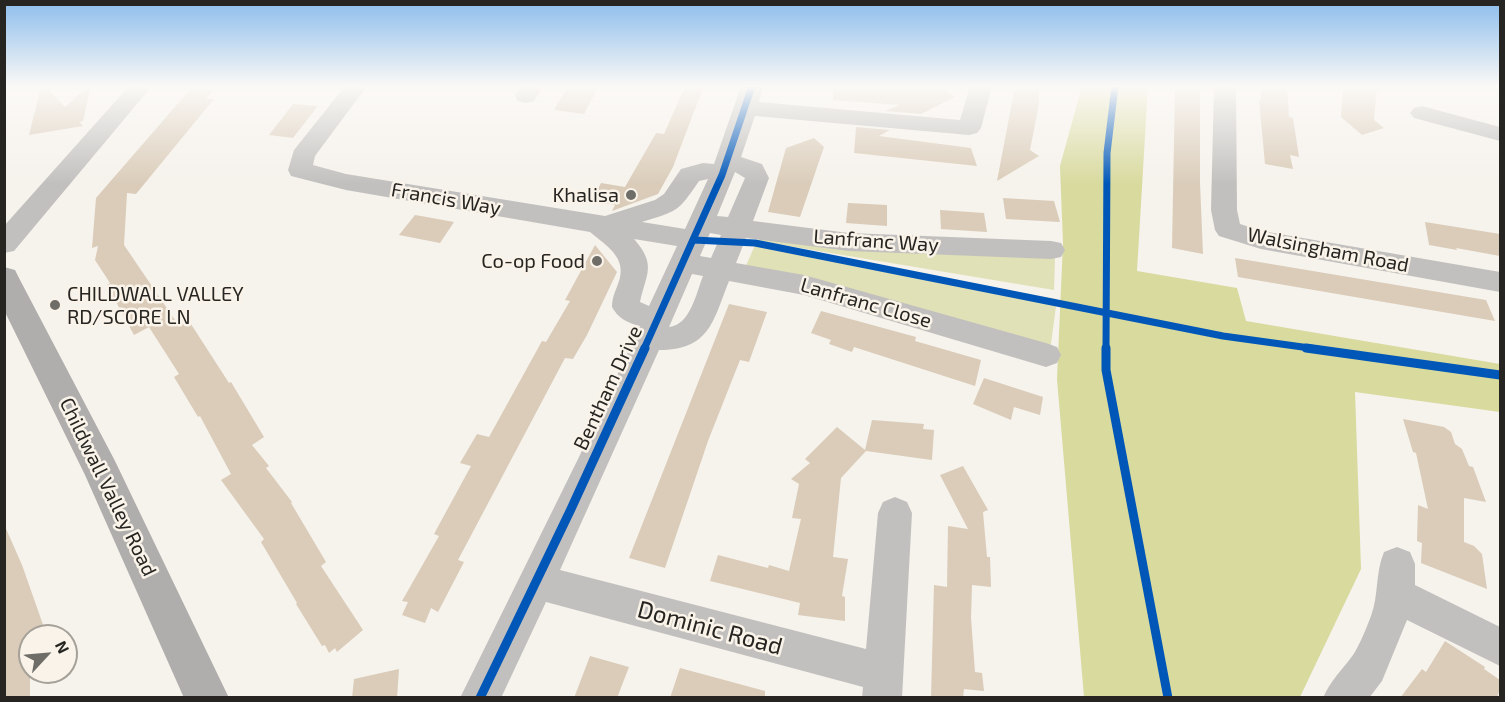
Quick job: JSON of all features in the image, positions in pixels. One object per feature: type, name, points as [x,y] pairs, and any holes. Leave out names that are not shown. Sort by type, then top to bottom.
[{"type":"main road","name":"Childwall Valley Road","points":[[4,278],[102,472],[207,698]]},
{"type":"street","points":[[4,244],[113,119]]},
{"type":"street","name":"Francis Way","points":[[331,119],[303,155],[300,170],[346,182],[693,242]]},
{"type":"street","name":"Bentham Drive","points":[[480,698],[537,582],[693,242],[725,167],[742,119]]},
{"type":"street","points":[[903,119],[969,128],[972,119]]},
{"type":"street","name":"Walsingham Road","points":[[1225,119],[1224,210],[1228,230],[1262,240],[1500,282]]},
{"type":"street","points":[[1443,119],[1500,134]]},
{"type":"street","points":[[725,167],[753,170],[757,177],[694,329],[682,337],[654,328],[626,307],[626,299],[636,272],[632,258],[625,245],[600,226],[651,212],[664,206],[673,200],[685,178],[690,175],[725,167]]},
{"type":"street","name":"Lanfranc Way","points":[[693,242],[737,226],[849,242],[1051,250]]},
{"type":"street","name":"Lanfranc Close","points":[[693,242],[718,270],[811,287],[1046,355]]},
{"type":"street","points":[[883,685],[895,513]]},
{"type":"street","points":[[1343,698],[1368,667],[1390,616],[1396,579],[1500,647]]},
{"type":"street","name":"Dominic Road","points":[[537,582],[883,685]]},
{"type":"green space","points":[[1073,119],[1146,119],[1137,271],[1237,288],[1246,321],[1500,364],[1500,412],[1355,392],[1361,569],[1300,697],[1084,697],[1057,379],[1063,243],[1060,166]]},
{"type":"green space","points":[[760,235],[1055,258],[1054,290],[758,241]]},
{"type":"green space","points":[[755,245],[1057,299],[1050,351],[745,268]]},
{"type":"building","points":[[33,119],[84,119],[79,122],[83,126],[29,135]]},
{"type":"building","points":[[165,119],[198,119],[136,194],[127,193],[124,245],[179,326],[189,321],[229,383],[231,382],[264,437],[252,445],[269,466],[266,468],[292,502],[326,562],[321,566],[363,630],[337,652],[335,648],[329,653],[325,645],[322,646],[261,542],[264,539],[221,480],[231,474],[200,416],[198,417],[174,377],[179,374],[149,327],[134,335],[107,285],[110,283],[95,260],[98,246],[92,248],[96,198]]},
{"type":"building","points":[[282,119],[308,119],[293,138],[269,135]]},
{"type":"building","points":[[671,119],[691,119],[673,167],[658,194],[612,211],[615,205],[592,201],[601,183],[625,187],[656,133],[664,134]]},
{"type":"building","points":[[1009,119],[1036,119],[1030,150],[1039,156],[997,181]]},
{"type":"building","points":[[1174,119],[1200,119],[1203,254],[1172,248]]},
{"type":"building","points":[[1261,119],[1293,119],[1299,157],[1290,155],[1293,169],[1265,164]]},
{"type":"building","points":[[1343,119],[1374,119],[1384,128],[1362,135]]},
{"type":"building","points":[[856,127],[890,130],[879,136],[971,148],[977,166],[854,153]]},
{"type":"building","points":[[814,138],[824,147],[800,217],[768,212],[786,148]]},
{"type":"building","points":[[1003,198],[1054,201],[1060,222],[1006,219]]},
{"type":"building","points":[[848,203],[887,205],[887,226],[846,223]]},
{"type":"building","points":[[940,210],[984,213],[987,232],[941,229]]},
{"type":"building","points":[[415,215],[454,222],[440,243],[399,235]]},
{"type":"building","points":[[1425,222],[1500,234],[1500,256],[1429,245]]},
{"type":"building","points":[[595,245],[617,272],[587,335],[573,359],[565,358],[458,560],[464,562],[438,612],[431,608],[425,623],[402,615],[408,602],[402,601],[439,536],[434,534],[471,466],[460,463],[477,434],[489,437],[542,341],[546,342],[570,301],[565,300]]},
{"type":"building","points":[[1235,258],[1486,300],[1495,321],[1238,277]]},
{"type":"building","points":[[729,304],[767,312],[749,362],[740,360],[708,441],[665,568],[629,558]]},
{"type":"building","points":[[821,311],[916,337],[915,341],[981,360],[975,386],[854,347],[852,352],[829,344],[831,340],[811,333]]},
{"type":"building","points":[[984,378],[1043,397],[1040,415],[1014,407],[1011,420],[973,404]]},
{"type":"building","points":[[1403,419],[1444,427],[1451,432],[1455,444],[1462,449],[1469,466],[1473,467],[1486,502],[1464,498],[1464,542],[1474,546],[1482,554],[1487,589],[1421,563],[1422,543],[1417,541],[1418,505],[1428,509],[1416,453],[1413,452]]},
{"type":"building","points":[[872,420],[924,424],[923,429],[934,430],[932,460],[866,451],[841,478],[833,557],[848,559],[842,596],[845,597],[845,621],[798,615],[800,603],[710,581],[718,555],[789,571],[801,519],[792,518],[799,484],[791,479],[810,463],[805,459],[837,427],[865,450]]},
{"type":"building","points":[[963,466],[988,510],[983,512],[987,557],[990,557],[991,587],[972,585],[971,618],[975,672],[982,673],[984,691],[964,689],[963,698],[931,698],[934,585],[947,587],[948,526],[968,529],[940,475]]},
{"type":"building","points":[[4,524],[22,565],[43,624],[18,624],[18,684],[30,684],[30,698],[4,698]]},
{"type":"building","points":[[1445,641],[1485,667],[1484,669],[1500,680],[1497,698],[1400,698],[1422,669],[1426,672]]},
{"type":"building","points":[[590,656],[629,667],[617,698],[574,698]]},
{"type":"building","points":[[680,668],[765,691],[765,698],[670,698]]},
{"type":"building","points":[[399,669],[397,698],[352,698],[354,679]]},
{"type":"cycle path","points":[[480,698],[549,556],[710,204],[742,119]]},
{"type":"cycle path","points":[[1111,119],[1107,153],[1106,370],[1168,698]]},
{"type":"cycle path","points":[[694,240],[755,243],[1223,336],[1500,375]]},
{"type":"place","name":"Khalisa","points":[[631,195]]},
{"type":"place","name":"Co-op Food","points":[[597,261]]},
{"type":"place","name":"CHILDWALL VALLEY RD/SCORE LN","points":[[55,305]]}]
